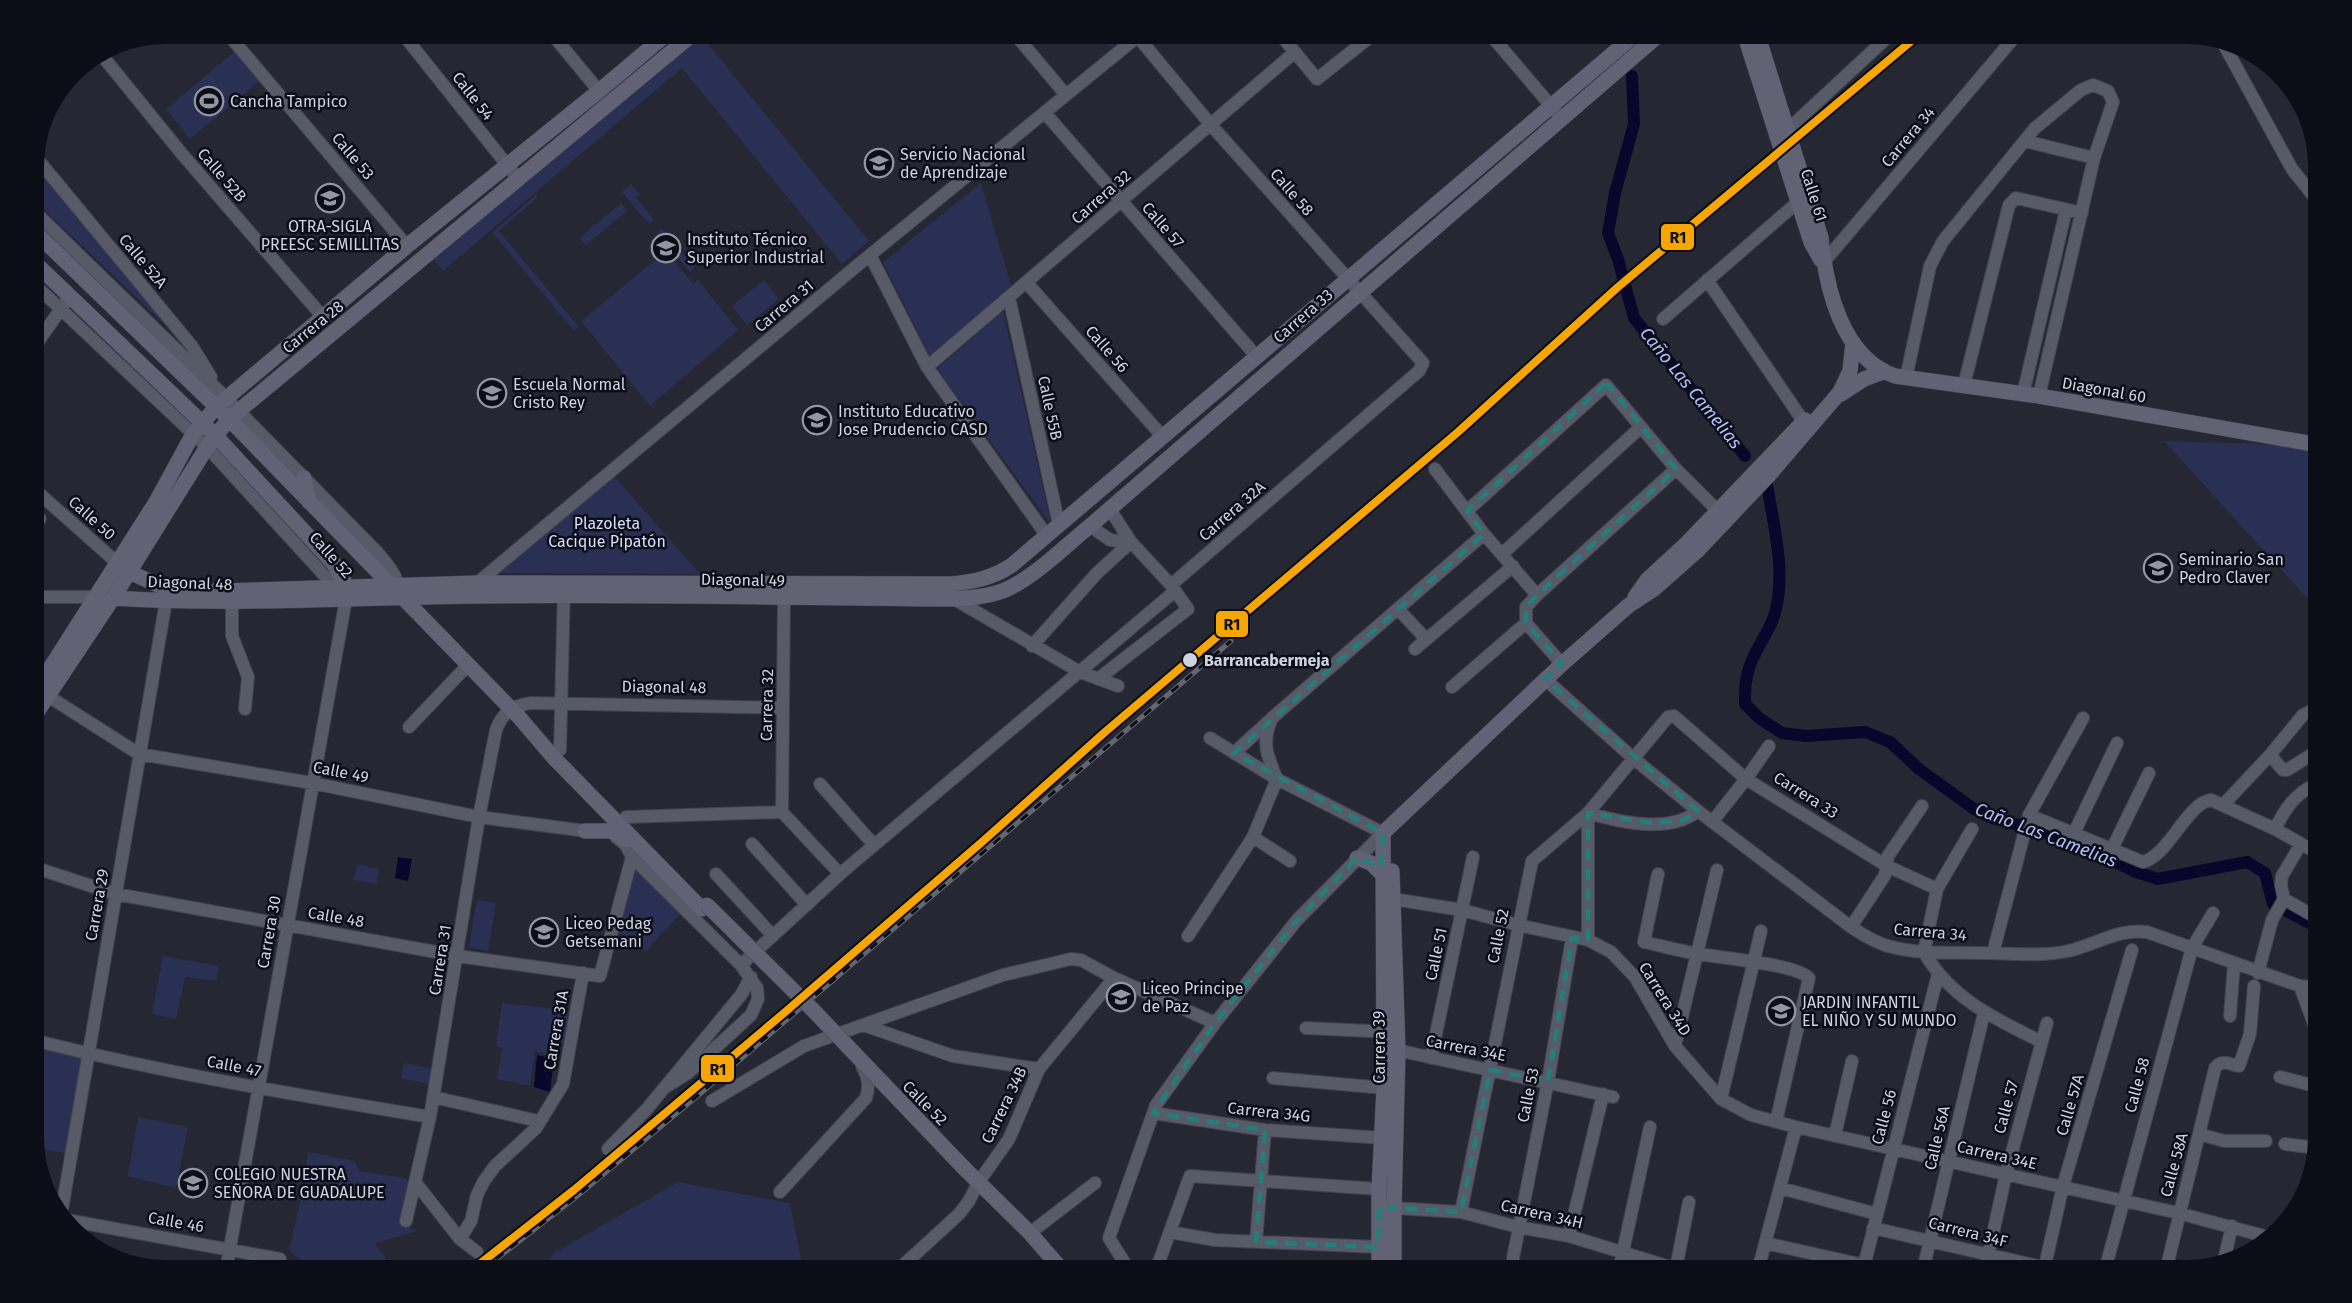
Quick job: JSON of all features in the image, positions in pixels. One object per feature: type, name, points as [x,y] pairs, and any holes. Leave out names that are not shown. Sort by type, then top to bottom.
[{"type":"main road","name":"Carrera 28","points":[[44,684],[113,598],[123,568],[156,502],[197,428],[221,400],[655,44]]},
{"type":"main road","name":"Carrera 28","points":[[44,682],[97,597],[123,568],[211,441],[233,415],[681,44]]},
{"type":"main road","name":"Carrera 33","points":[[954,599],[993,594],[1015,585],[1090,526],[1359,292],[1557,112],[1626,44]]},
{"type":"main road","name":"Carrera 33","points":[[969,583],[1004,571],[1348,280],[1557,112],[1647,44]]},
{"type":"main road","name":"Calle 61","points":[[1750,44],[1821,238],[1823,263]]},
{"type":"main road","name":"Calle 61","points":[[1782,134],[1798,202],[1811,242],[1823,263],[1845,328],[1853,343],[1868,361],[1883,372]]},
{"type":"main road","name":"Calle 52","points":[[44,240],[221,400],[309,502],[396,589],[668,876],[705,907],[813,1010],[978,1183],[1030,1233],[1052,1259]]},
{"type":"main road","name":"Calle 52","points":[[44,271],[334,564],[343,591]]},
{"type":"main road","points":[[1388,828],[1562,663],[1697,551],[1756,490],[1832,391],[1840,376],[1845,353],[1845,328]]},
{"type":"main road","points":[[1837,396],[1850,371],[1853,343]]},
{"type":"main road","name":"Diagonal 60","points":[[1883,372],[1906,378],[2039,396],[2308,443]]},
{"type":"main road","points":[[1628,606],[1647,580],[1837,396],[1855,384],[1883,372]]},
{"type":"main road","points":[[304,478],[309,502]]},
{"type":"main road","points":[[1078,509],[1080,518],[1090,526]]},
{"type":"main road","points":[[1053,530],[1065,531],[1069,542]]},
{"type":"main road","name":"Diagonal 48","points":[[123,568],[158,585],[188,592],[343,591]]},
{"type":"main road","name":"Diagonal 49","points":[[343,591],[477,583],[784,598],[954,599]]},
{"type":"main road","name":"Diagonal 49","points":[[396,589],[950,585],[969,583]]},
{"type":"main road","name":"Diagonal 48","points":[[113,598],[232,602],[343,591]]},
{"type":"main road","name":"Calle 52","points":[[514,713],[560,750],[626,817],[705,907]]},
{"type":"main road","name":"Carrera 39","points":[[1379,1259],[1384,1088],[1391,1040],[1382,874],[1388,828]]},
{"type":"main road","name":"Carrera 39","points":[[1388,828],[1393,899],[1391,1040],[1394,1259]]},
{"type":"main road","points":[[585,831],[617,832],[668,876]]},
{"type":"main road","points":[[1357,858],[1371,863],[1382,874]]},
{"type":"street","name":"Calle 53","points":[[236,44],[407,246]]},
{"type":"street","name":"Calle 54","points":[[411,44],[519,180]]},
{"type":"street","points":[[560,44],[599,91]]},
{"type":"street","points":[[1023,44],[1066,95]]},
{"type":"street","name":"Carrera 31","points":[[477,583],[870,255],[1129,44]]},
{"type":"street","name":"Calle 58","points":[[1147,44],[1211,124],[1422,363],[1421,368]]},
{"type":"street","points":[[1288,44],[1317,79],[1360,44]]},
{"type":"street","points":[[1500,44],[1557,112]]},
{"type":"street","points":[[1782,134],[1880,44]]},
{"type":"street","name":"Carrera 34","points":[[1823,263],[2009,44]]},
{"type":"street","points":[[2227,51],[2292,169],[2308,189]]},
{"type":"street","name":"Carrera 32","points":[[927,367],[1295,52]]},
{"type":"street","name":"Calle 52B","points":[[105,59],[182,154],[323,317]]},
{"type":"street","points":[[1906,378],[1930,266],[1943,242],[2035,128],[2080,90],[2093,86],[2108,91],[2113,102],[2094,158],[2039,396]]},
{"type":"street","name":"Calle 57","points":[[1045,113],[1257,357]]},
{"type":"street","points":[[2025,141],[2094,158]]},
{"type":"street","name":"Calle 52A","points":[[44,167],[191,345],[221,400]]},
{"type":"street","points":[[1964,385],[2009,205],[2016,198],[2082,213]]},
{"type":"street","points":[[1663,319],[1798,202]]},
{"type":"street","points":[[2023,394],[2066,210]]},
{"type":"street","name":"Calle 52","points":[[44,221],[221,400]]},
{"type":"street","points":[[870,255],[927,367],[1053,530]]},
{"type":"street","points":[[1707,280],[1807,426]]},
{"type":"street","name":"Calle 56","points":[[1026,282],[1163,437]]},
{"type":"street","name":"Calle 52","points":[[44,294],[197,428]]},
{"type":"street","points":[[44,333],[71,297]]},
{"type":"street","name":"Calle 55B","points":[[1009,297],[1053,530]]},
{"type":"street","name":"Carrera 32A","points":[[741,965],[840,874],[1080,672],[1421,368]]},
{"type":"street","points":[[1467,511],[1604,386],[1609,386],[1676,469],[1718,511]]},
{"type":"street","name":"Calle 52","points":[[233,415],[304,478],[378,553],[391,569],[396,589]]},
{"type":"street","points":[[1502,554],[1641,427]]},
{"type":"street","points":[[1435,469],[1484,534],[1537,595]]},
{"type":"street","points":[[1562,663],[1527,623],[1526,607],[1676,469]]},
{"type":"street","name":"Calle 50","points":[[44,498],[123,568]]},
{"type":"street","points":[[1098,679],[1188,609],[1173,588],[1131,542],[1110,507]]},
{"type":"street","points":[[1090,526],[1110,540],[1131,542]]},
{"type":"street","points":[[1234,753],[1484,534]]},
{"type":"street","points":[[1032,646],[1097,573],[1131,542]]},
{"type":"street","points":[[1415,649],[1513,566]]},
{"type":"street","points":[[560,750],[564,589]]},
{"type":"street","name":"Carrera 30","points":[[228,1259],[312,783],[343,591]]},
{"type":"street","name":"Diagonal 48","points":[[44,597],[113,598]]},
{"type":"street","name":"Carrera 32","points":[[782,813],[784,598]]},
{"type":"street","points":[[954,599],[1080,672],[1118,686]]},
{"type":"street","name":"Carrera 29","points":[[64,1204],[87,1054],[166,601]]},
{"type":"street","points":[[232,602],[232,636],[248,677],[245,709]]},
{"type":"street","points":[[1398,609],[1426,639]]},
{"type":"street","points":[[1452,687],[1527,623]]},
{"type":"street","points":[[409,727],[468,665]]},
{"type":"street","name":"Carrera 34","points":[[1545,679],[1633,758],[1698,811],[1851,927],[1872,940],[1889,946],[1924,952],[2050,954],[2092,944],[2134,930],[2147,932],[2258,973],[2308,986]]},
{"type":"street","name":"Calle 49","points":[[44,696],[139,754],[312,783],[479,817],[617,837],[626,845],[633,857],[751,977]]},
{"type":"street","name":"Diagonal 48","points":[[514,713],[531,703],[783,708]]},
{"type":"street","points":[[2223,805],[2270,755],[2303,714],[2308,712]]},
{"type":"street","name":"Carrera 31","points":[[406,1221],[430,1116],[479,817],[496,730],[501,717],[514,713]]},
{"type":"street","name":"Carrera 33","points":[[1668,717],[1674,716],[1746,779],[1887,866],[1937,888]]},
{"type":"street","name":"Calle 52","points":[[1461,1212],[1532,861],[1588,813],[1668,717]]},
{"type":"street","points":[[1188,936],[1253,837],[1277,779],[1269,760],[1265,734],[1272,718]]},
{"type":"street","points":[[1994,953],[2028,818],[2083,718]]},
{"type":"street","points":[[1122,1259],[1109,1239],[1156,1105],[1215,1023],[1297,920],[1388,828],[1277,779],[1210,738]]},
{"type":"street","points":[[2074,833],[2116,743]]},
{"type":"street","points":[[1712,822],[1769,746]]},
{"type":"street","points":[[2270,755],[2283,770],[2287,770],[2308,757]]},
{"type":"street","points":[[2112,849],[2149,772]]},
{"type":"street","points":[[820,784],[874,845]]},
{"type":"street","points":[[2275,829],[2286,808],[2300,792],[2308,789]]},
{"type":"street","points":[[2028,818],[2074,833],[2143,862],[2155,856],[2206,801],[2211,800],[2275,829],[2308,848]]},
{"type":"street","points":[[1851,927],[1885,875],[1888,856],[1922,806]]},
{"type":"street","points":[[1588,940],[1588,813],[1629,822],[1652,823],[1684,820],[1698,811]]},
{"type":"street","points":[[626,817],[782,813],[840,874]]},
{"type":"street","points":[[1972,829],[1937,888],[1924,952],[1938,974],[1984,1013],[2040,1041]]},
{"type":"street","points":[[1253,837],[1290,861]]},
{"type":"street","points":[[752,844],[807,905]]},
{"type":"street","points":[[2258,973],[2272,920],[2282,902],[2282,876],[2301,844]]},
{"type":"street","name":"Calle 48","points":[[44,871],[116,894],[458,956],[600,976],[633,857]]},
{"type":"street","name":"Calle 51","points":[[1431,1058],[1473,857]]},
{"type":"street","points":[[1675,1047],[1717,870]]},
{"type":"street","points":[[716,874],[773,936]]},
{"type":"street","points":[[1658,874],[1644,942],[1698,954],[1786,967],[1807,975],[1810,982],[1776,1122]]},
{"type":"street","name":"Carrera 34D","points":[[1393,899],[1462,910],[1588,940],[1611,952],[1635,977],[1675,1047],[1721,1099]]},
{"type":"street","points":[[2282,902],[2308,914]]},
{"type":"street","name":"Calle 58","points":[[2108,1259],[2192,948],[2213,913]]},
{"type":"street","points":[[1721,1099],[1761,931]]},
{"type":"street","name":"Calle 53","points":[[1513,1258],[1548,1081],[1572,938]]},
{"type":"street","name":"Calle 57A","points":[[2050,1259],[2063,1186],[2132,950]]},
{"type":"street","points":[[711,1101],[804,1046],[1003,975],[1075,958],[1215,1023]]},
{"type":"street","points":[[2230,1016],[2234,964]]},
{"type":"street","name":"Carrera 31A","points":[[460,1239],[471,1221],[477,1195],[484,1181],[495,1166],[536,1128],[563,1084],[583,973]]},
{"type":"street","name":"Calle 56","points":[[1866,1259],[1938,974]]},
{"type":"street","points":[[664,1088],[688,1073],[751,1016],[758,999],[757,988],[751,977]]},
{"type":"street","points":[[608,1149],[664,1088],[741,995],[751,977]]},
{"type":"street","name":"Carrera 34B","points":[[910,1259],[969,1202],[978,1183],[1009,1138],[1039,1069],[1114,978]]},
{"type":"street","name":"Calle 58A","points":[[2168,1259],[2215,1068],[2219,1063],[2224,1062],[2239,1066],[2250,1034],[2254,986]]},
{"type":"street","points":[[2300,986],[2308,1009]]},
{"type":"street","name":"Calle 56A","points":[[1926,1259],[1984,1013]]},
{"type":"street","name":"Calle 57","points":[[1987,1259],[2006,1174],[2040,1041],[2047,1023]]},
{"type":"street","points":[[863,1025],[953,1056],[1039,1069]]},
{"type":"street","name":"Carrera 34E","points":[[1306,1028],[1391,1040],[1431,1058],[1608,1095],[1569,1236]]},
{"type":"street","points":[[780,1192],[866,1098],[869,1087],[868,1077],[846,1032]]},
{"type":"street","name":"Calle 47","points":[[44,1043],[87,1054],[258,1088],[430,1116]]},
{"type":"street","points":[[1835,1135],[1852,1061]]},
{"type":"street","points":[[2280,1077],[2308,1084]]},
{"type":"street","points":[[1273,1078],[1384,1088]]},
{"type":"street","points":[[433,1096],[534,1120]]},
{"type":"street","name":"Carrera 34E","points":[[1721,1099],[1733,1107],[1776,1122],[2063,1186],[2260,1235]]},
{"type":"street","name":"Carrera 34G","points":[[1153,1113],[1265,1130],[1383,1138]]},
{"type":"street","points":[[1622,1259],[1650,1127]]},
{"type":"street","points":[[1761,1259],[1796,1127]]},
{"type":"street","points":[[1256,1242],[1265,1130]]},
{"type":"street","points":[[2199,1134],[2224,1141],[2266,1141]]},
{"type":"street","points":[[2285,1144],[2307,1147]]},
{"type":"street","points":[[1160,1259],[1190,1176],[1379,1189]]},
{"type":"street","points":[[415,1182],[460,1239],[477,1252]]},
{"type":"street","points":[[1030,1233],[1095,1183]]},
{"type":"street","points":[[1780,1188],[1877,1214]]},
{"type":"street","points":[[1680,1259],[1689,1202]]},
{"type":"street","name":"Carrera 34H","points":[[1394,1208],[1461,1212],[1518,1227],[1569,1236],[1646,1259]]},
{"type":"street","name":"Calle 46","points":[[77,1222],[230,1248],[280,1259]]},
{"type":"street","points":[[2226,1252],[2232,1226]]},
{"type":"street","name":"Carrera 34F","points":[[1873,1228],[2008,1259]]},
{"type":"street","points":[[1170,1232],[1215,1240],[1378,1247]]},
{"type":"street","points":[[1765,1243],[1828,1259]]},
{"type":"highlighted area","points":[[1604,385],[1609,386],[1676,469],[1537,595],[1526,607],[1526,623],[1562,664],[1545,679],[1698,811],[1684,820],[1652,823],[1588,813],[1588,940],[1572,938],[1548,1081],[1490,1070],[1461,1212],[1379,1207],[1378,1247],[1256,1242],[1265,1130],[1153,1113],[1215,1023],[1297,920],[1357,858],[1381,867],[1383,833],[1234,753],[1484,534],[1467,511]]},
{"type":"green space","points":[[686,44],[708,44],[869,241],[842,264],[682,68],[443,271],[430,255]]},
{"type":"green space","name":"Cancha Tampico","points":[[235,51],[261,80],[190,139],[166,109]]},
{"type":"green space","points":[[44,177],[184,343],[44,209]]},
{"type":"green space","points":[[981,183],[1011,285],[931,359],[883,262]]},
{"type":"green space","points":[[631,184],[639,194],[636,197],[654,220],[649,224],[622,192]]},
{"type":"green space","points":[[536,195],[538,197],[499,231],[579,327],[574,331],[492,232]]},
{"type":"green space","points":[[621,203],[627,211],[586,245],[579,238]]},
{"type":"green space","points":[[662,229],[695,268],[690,272],[657,233]]},
{"type":"green space","points":[[666,251],[693,284],[698,280],[738,330],[650,406],[581,321]]},
{"type":"green space","points":[[764,280],[779,299],[747,325],[732,306]]},
{"type":"green space","points":[[1003,311],[1051,524],[937,369]]},
{"type":"green space","points":[[2164,441],[2308,446],[2308,599]]},
{"type":"green space","name":"Plazoleta Cacique Pipatón","points":[[613,475],[700,574],[491,573]]},
{"type":"green space","points":[[632,857],[685,909],[646,951],[613,929]]},
{"type":"green space","points":[[357,864],[379,869],[377,884],[354,880]]},
{"type":"green space","points":[[477,900],[496,903],[488,951],[469,947]]},
{"type":"green space","points":[[163,956],[219,966],[216,981],[185,977],[176,1019],[152,1014]]},
{"type":"green space","points":[[502,1003],[573,1011],[558,1058],[535,1051],[530,1086],[497,1079],[502,1048],[496,1046]]},
{"type":"green space","points":[[44,1043],[87,1054],[67,1154],[44,1148]]},
{"type":"green space","points":[[404,1063],[433,1069],[430,1084],[401,1078]]},
{"type":"green space","points":[[138,1117],[188,1127],[176,1188],[128,1176]]},
{"type":"green space","points":[[308,1152],[355,1161],[359,1171],[405,1178],[411,1185],[402,1223],[417,1231],[375,1243],[386,1259],[300,1259],[289,1251],[303,1188]]},
{"type":"green space","points":[[678,1182],[790,1203],[801,1259],[549,1259],[554,1253]]},
{"type":"shaded area","points":[[398,857],[412,859],[408,881],[395,878]]},
{"type":"shaded area","points":[[537,1055],[554,1059],[550,1092],[534,1087]]},
{"type":"waterway","name":"Caño Las Camelias","points":[[1632,76],[1634,124],[1615,193],[1608,233],[1618,259],[1634,318],[1745,456]]},
{"type":"waterway","name":"Caño Las Camelias","points":[[1767,485],[1776,533],[1779,581],[1773,620],[1746,678],[1745,704],[1759,718],[1782,733],[1806,736],[1865,732],[1890,742],[1919,769],[1974,809],[1992,818],[2042,831],[2083,846],[2136,872],[2158,879],[2247,862],[2265,873],[2273,904],[2308,922]]},
{"type":"railway","points":[[496,1259],[576,1197],[695,1098],[1231,641]]},
{"type":"transit line","name":"R1","points":[[486,1259],[574,1190],[784,1013],[1105,732],[1458,432],[1618,287],[1908,44]]},
{"type":"place","name":"Cancha Tampico","points":[[209,101]]},
{"type":"place","name":"Servicio Nacional de Aprendizaje","points":[[879,163]]},
{"type":"place","name":"OTRA-SIGLA PREESC SEMILLITAS","points":[[330,198]]},
{"type":"place","name":"Instituto Técnico Superior Industrial","points":[[666,248]]},
{"type":"place","name":"Escuela Normal Cristo Rey","points":[[492,393]]},
{"type":"place","name":"Instituto Educativo Jose Prudencio CASD","points":[[817,420]]},
{"type":"place","name":"Seminario San Pedro Claver","points":[[2158,568]]},
{"type":"place","name":"Barrancabermeja","points":[[1190,660]]},
{"type":"place","name":"Liceo Pedag Getsemani","points":[[544,932]]},
{"type":"place","name":"Liceo Principe de Paz","points":[[1121,997]]},
{"type":"place","name":"JARDIN INFANTIL EL NIÑO Y SU MUNDO","points":[[1781,1011]]},
{"type":"place","name":"COLEGIO NUESTRA SEÑORA DE GUADALUPE","points":[[193,1183]]}]
